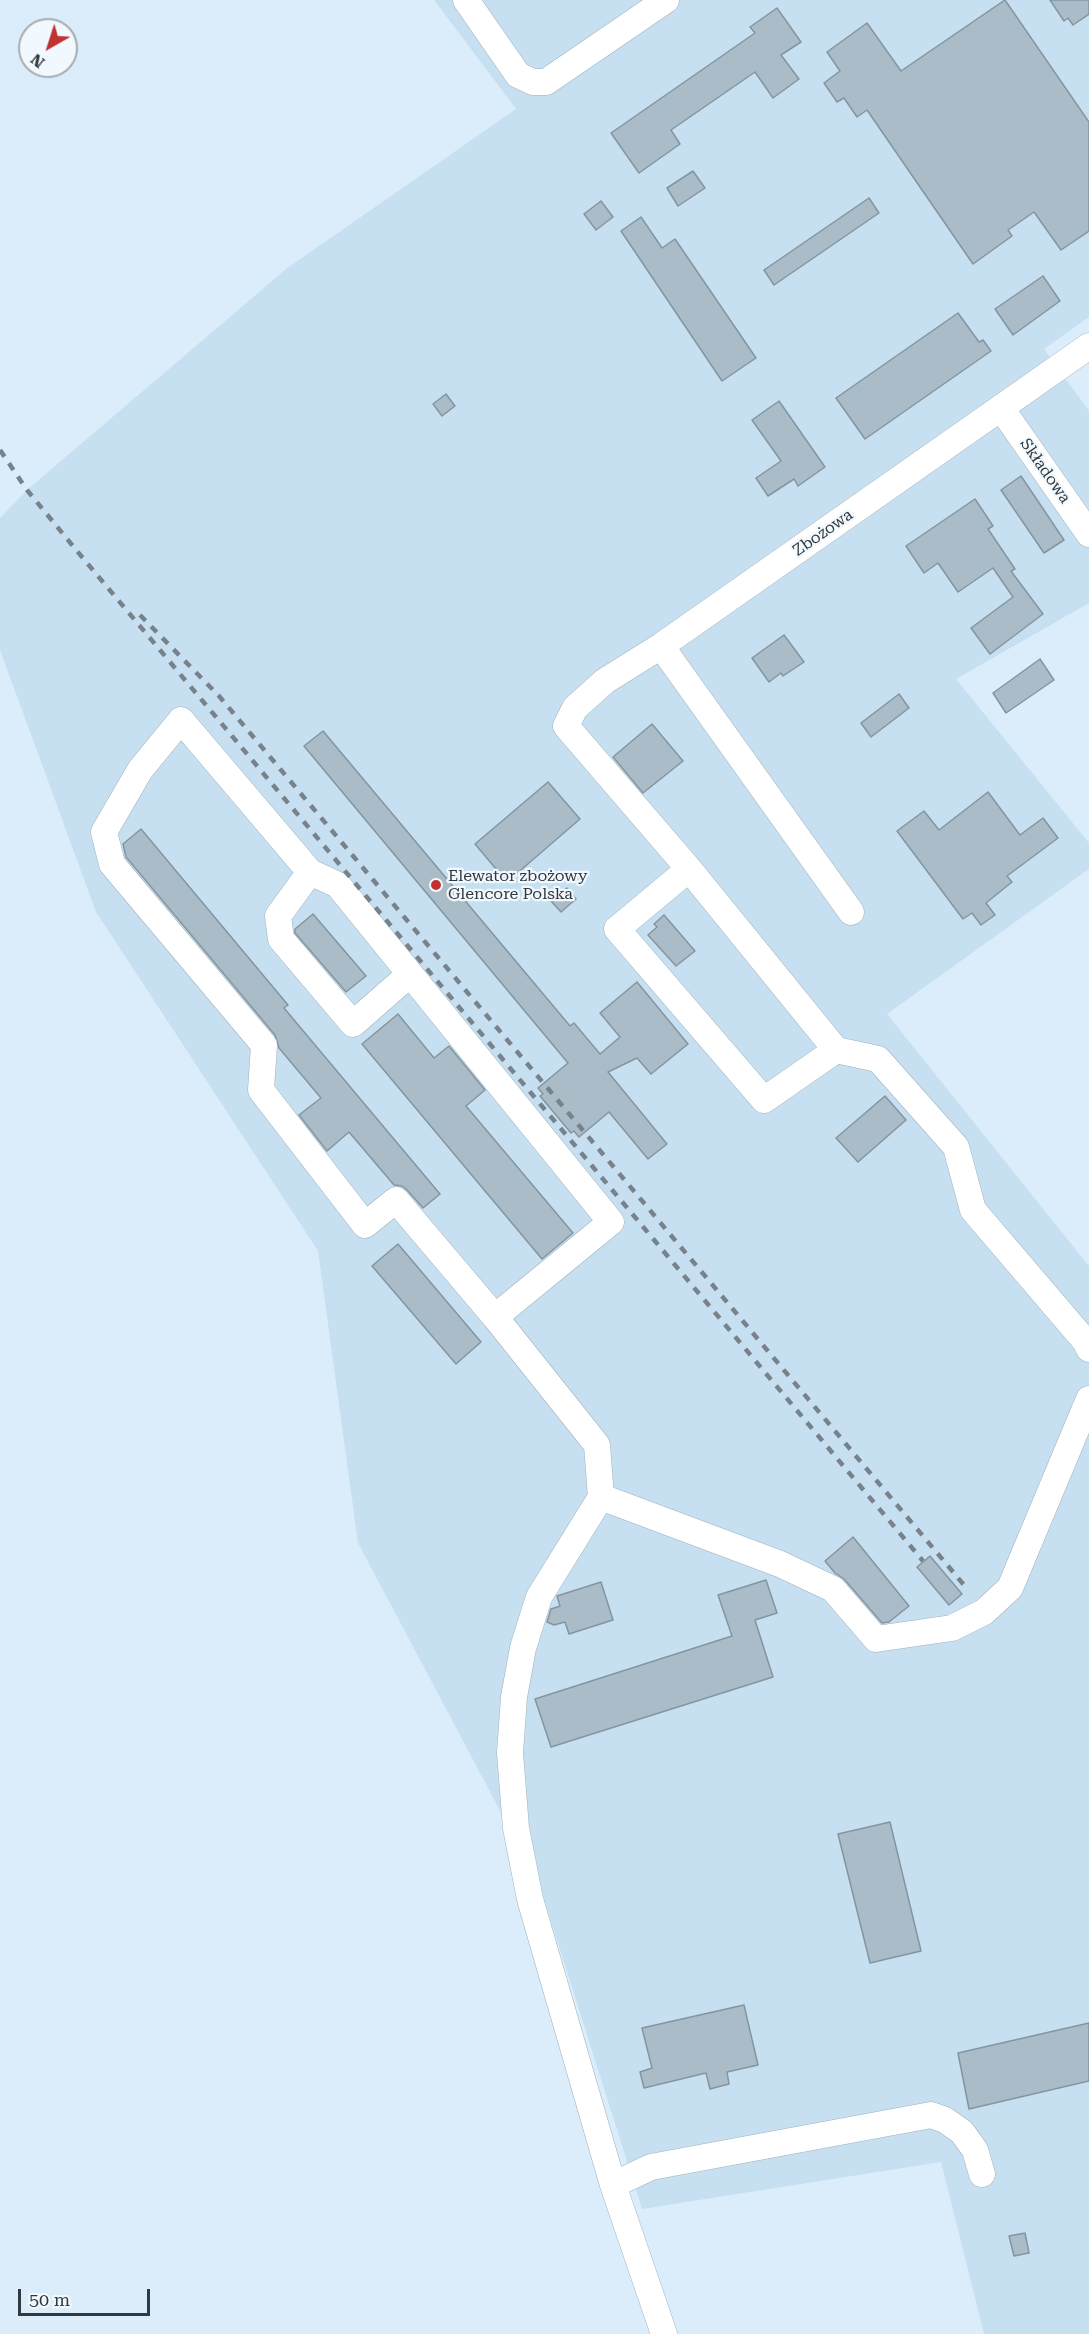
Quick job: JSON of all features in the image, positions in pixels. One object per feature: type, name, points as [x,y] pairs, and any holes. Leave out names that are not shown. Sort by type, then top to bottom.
[{"type":"street","points":[[466,0],[518,75],[532,82],[546,82],[666,0]]},
{"type":"street","name":"Zbożowa","points":[[688,869],[566,726],[575,708],[605,681],[661,646],[1089,346]]},
{"type":"street","name":"Składowa","points":[[1001,408],[1089,534]]},
{"type":"street","points":[[661,646],[851,912]]},
{"type":"street","points":[[495,1317],[611,1222],[338,885],[310,872],[181,720],[140,770],[104,832],[112,864],[264,1045],[261,1090],[365,1225],[396,1200],[495,1317],[597,1445],[601,1497],[539,1597],[523,1648],[514,1697],[510,1753],[516,1828],[530,1899],[613,2185],[664,2334]]},
{"type":"street","points":[[836,1050],[764,1100],[617,929],[688,869],[836,1050],[879,1059],[956,1147],[973,1209],[1085,1341],[1089,1349]]},
{"type":"street","points":[[310,872],[278,916],[281,939],[353,1024],[410,974]]},
{"type":"street","points":[[601,1497],[780,1564],[832,1589],[876,1639],[952,1628],[984,1612],[1010,1588],[1089,1399]]},
{"type":"street","points":[[613,2185],[651,2168],[931,2115],[945,2120],[962,2132],[975,2150],[982,2174]]},
{"type":"shaded area","points":[[434,0],[1089,0],[1089,317],[1044,349],[1089,411],[1089,603],[956,679],[1089,843],[1089,869],[887,1014],[1089,1266],[1089,2334],[984,2334],[941,2162],[642,2209],[540,1886],[358,1543],[318,1251],[96,912],[0,650],[0,518],[27,490],[286,269],[516,109]]},
{"type":"building","points":[[1005,0],[1089,122],[1089,231],[1061,250],[1034,212],[1008,230],[1012,236],[973,264],[867,110],[857,117],[844,98],[837,102],[824,83],[840,71],[827,52],[867,23],[901,71]]},
{"type":"building","points":[[1050,0],[1089,0],[1089,14],[1073,25],[1068,18],[1064,21]]},
{"type":"building","points":[[777,8],[801,42],[781,55],[799,79],[773,98],[755,72],[671,130],[680,144],[639,173],[611,133],[755,33],[750,27]]},
{"type":"building","points":[[693,171],[705,188],[678,206],[667,188]]},
{"type":"building","points":[[869,198],[879,213],[774,285],[764,270]]},
{"type":"building","points":[[601,201],[613,217],[596,230],[584,214]]},
{"type":"building","points":[[641,217],[662,248],[675,239],[756,358],[722,381],[621,231]]},
{"type":"building","points":[[1043,276],[1060,301],[1013,335],[995,309]]},
{"type":"building","points":[[958,313],[979,342],[983,340],[991,351],[865,439],[836,398]]},
{"type":"building","points":[[446,394],[455,406],[442,416],[433,404]]},
{"type":"building","points":[[779,401],[825,467],[798,486],[794,479],[768,496],[756,478],[781,461],[752,420]]},
{"type":"building","points":[[1021,476],[1064,540],[1044,553],[1001,490]]},
{"type":"building","points":[[975,499],[993,526],[988,529],[1015,569],[1011,571],[1043,614],[990,654],[971,628],[1013,597],[993,568],[958,592],[938,563],[924,573],[906,546]]},
{"type":"building","points":[[784,635],[804,662],[783,676],[781,673],[769,682],[752,658]]},
{"type":"building","points":[[1040,659],[1054,680],[1006,713],[993,693]]},
{"type":"building","points":[[899,694],[909,708],[871,737],[861,723]]},
{"type":"building","points":[[652,724],[683,761],[643,793],[613,757]]},
{"type":"building","name":"Elewator zbożowy Glencore Polska","points":[[323,731],[570,1026],[574,1023],[600,1054],[620,1037],[600,1013],[637,982],[688,1044],[651,1074],[637,1058],[608,1072],[667,1144],[648,1159],[609,1112],[579,1137],[574,1131],[571,1133],[540,1096],[543,1094],[538,1088],[568,1063],[304,746]]},
{"type":"building","points":[[548,782],[580,819],[507,882],[475,844]]},
{"type":"building","points":[[988,792],[1020,835],[1043,818],[1058,838],[1007,876],[1012,882],[986,903],[995,915],[981,925],[972,913],[963,919],[897,831],[924,811],[939,830]]},
{"type":"building","points":[[141,829],[288,1005],[284,1008],[440,1194],[423,1208],[402,1186],[394,1185],[349,1132],[327,1151],[299,1115],[321,1098],[279,1048],[275,1035],[126,857],[123,844]]},
{"type":"building","points":[[567,888],[576,899],[561,912],[551,901]]},
{"type":"building","points":[[313,914],[366,976],[346,992],[295,933],[295,929]]},
{"type":"building","points":[[664,915],[695,951],[676,966],[648,935],[657,927],[654,924]]},
{"type":"building","points":[[398,1014],[434,1058],[449,1046],[485,1090],[466,1106],[573,1233],[542,1259],[362,1044]]},
{"type":"building","points":[[885,1096],[906,1120],[858,1162],[836,1138]]},
{"type":"building","points":[[398,1244],[481,1342],[456,1364],[372,1266]]},
{"type":"building","points":[[853,1537],[909,1606],[889,1622],[882,1623],[844,1579],[835,1573],[825,1561]]},
{"type":"building","points":[[930,1556],[962,1594],[949,1605],[917,1567]]},
{"type":"building","points":[[766,1580],[777,1613],[755,1620],[773,1677],[551,1747],[535,1699],[732,1636],[718,1595]]},
{"type":"building","points":[[601,1582],[613,1620],[569,1634],[565,1622],[554,1625],[547,1622],[551,1609],[560,1606],[557,1596]]},
{"type":"building","points":[[890,1822],[921,1951],[870,1963],[838,1834]]},
{"type":"building","points":[[744,2005],[758,2065],[727,2072],[729,2084],[710,2089],[706,2073],[644,2088],[640,2072],[652,2068],[642,2028]]},
{"type":"building","points":[[1089,2023],[1089,2081],[969,2109],[958,2053]]},
{"type":"building","points":[[1025,2233],[1029,2253],[1014,2256],[1009,2236]]},
{"type":"railway","points":[[0,450],[27,490],[77,551],[923,1561]]},
{"type":"railway","points":[[140,615],[219,696],[964,1585]]},
{"type":"place","name":"Elewator zbożowy Glencore Polska","points":[[436,885]]}]
